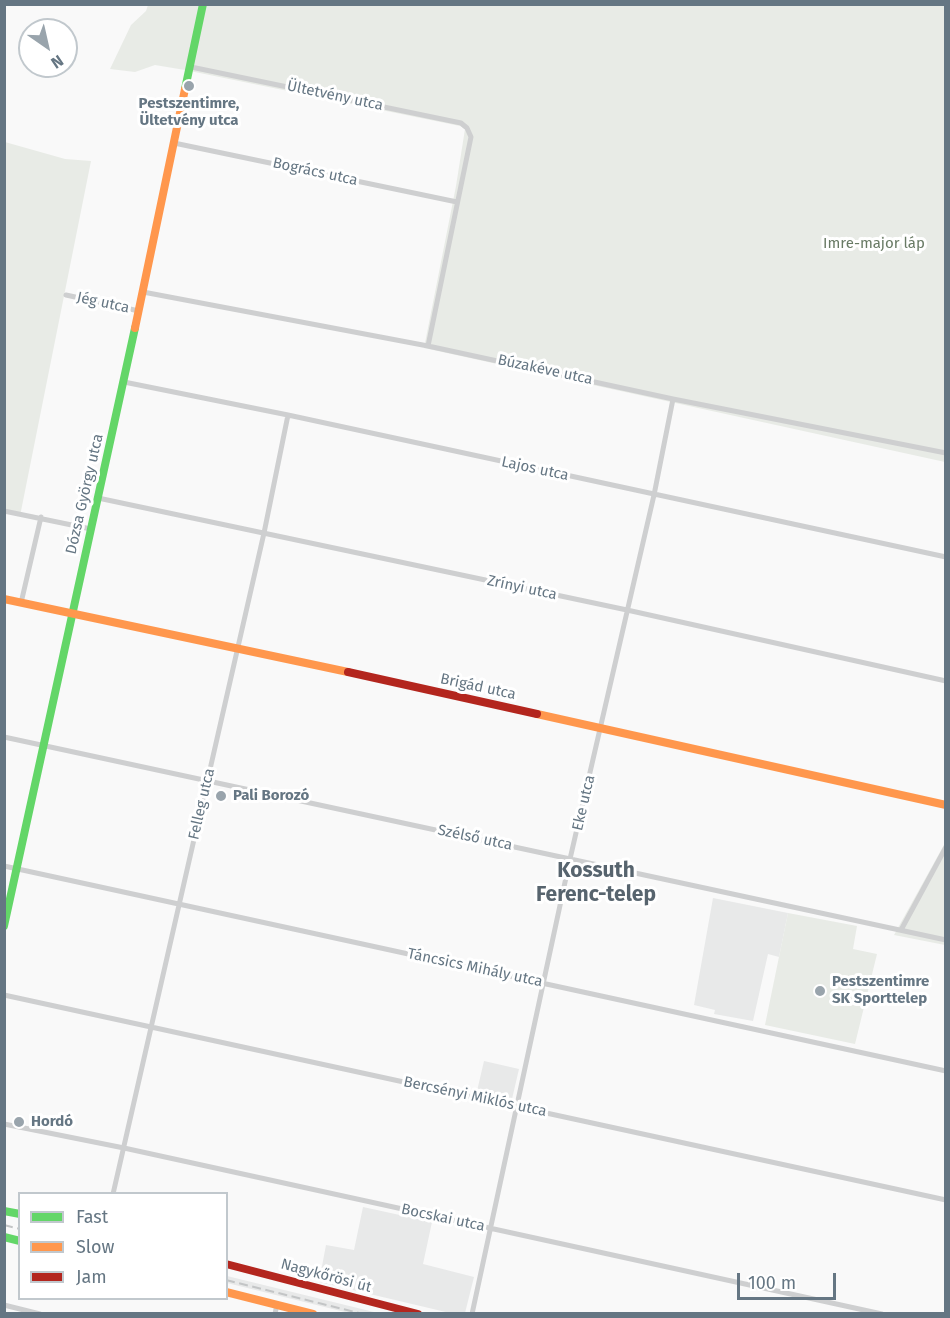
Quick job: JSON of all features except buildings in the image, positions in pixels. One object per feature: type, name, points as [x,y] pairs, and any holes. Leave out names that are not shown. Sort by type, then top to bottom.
[{"type":"street","name":"Dózsa György utca","points":[[4,926],[124,382],[203,4]]},
{"type":"street","name":"Ültetvény utca","points":[[191,67],[461,123],[467,128],[471,137],[457,202]]},
{"type":"street","name":"Bogrács utca","points":[[174,143],[457,202]]},
{"type":"street","points":[[429,346],[457,202]]},
{"type":"street","name":"Búzakéve utca","points":[[143,292],[429,346],[673,399],[945,453]]},
{"type":"street","name":"Jég utca","points":[[66,295],[139,311]]},
{"type":"street","name":"Lajos utca","points":[[124,382],[288,415],[945,557]]},
{"type":"street","name":"Eke utca","points":[[472,1314],[570,859],[654,495],[673,399]]},
{"type":"street","name":"Felleg utca","points":[[113,1192],[264,533],[288,415]]},
{"type":"street","name":"Zrínyi utca","points":[[98,498],[627,610],[945,681]]},
{"type":"street","points":[[4,511],[91,529]]},
{"type":"street","points":[[21,603],[41,517]]},
{"type":"street","name":"Brigád utca","points":[[4,599],[238,648],[945,805]]},
{"type":"street","name":"Szélső utca","points":[[4,737],[945,940]]},
{"type":"street","points":[[901,930],[945,847]]},
{"type":"street","name":"Táncsics Mihály utca","points":[[4,866],[945,1071]]},
{"type":"street","name":"Bercsényi Miklós utca","points":[[4,995],[945,1200]]},
{"type":"street","name":"Bocskai utca","points":[[4,1124],[124,1148],[882,1314]]},
{"type":"street","name":"Nagykőrösi út","points":[[228,1265],[418,1314]]},
{"type":"street","points":[[228,1292],[313,1314]]},
{"type":"street","points":[[275,1314],[277,1304]]},
{"type":"street","points":[[4,1305],[40,1314]]},
{"type":"shaded area","points":[[713,898],[788,913],[779,957],[768,954],[753,1021],[714,1014],[715,1010],[694,1005]]},
{"type":"shaded area","points":[[484,1061],[519,1069],[512,1099],[477,1091]]},
{"type":"shaded area","points":[[363,1207],[432,1222],[423,1264],[474,1277],[465,1313],[450,1313],[319,1282],[326,1245],[354,1250]]},
{"type":"shaded area","points":[[228,1276],[378,1313],[349,1313],[228,1283]]},
{"type":"green space","name":"Imre-major láp","points":[[148,5],[945,5],[945,462],[424,348],[465,129],[460,126],[185,70],[155,65],[135,72],[110,69],[131,25],[146,11]]},
{"type":"green space","points":[[5,142],[65,159],[91,161],[20,516],[5,512]]},
{"type":"green space","points":[[945,843],[945,945],[894,935]]},
{"type":"green space","name":"Pestszentimre SK Sporttelep","points":[[788,913],[857,926],[853,949],[877,954],[855,1044],[765,1025]]},
{"type":"railway","points":[[4,1225],[18,1228]]},
{"type":"railway","points":[[228,1280],[363,1314]]},
{"type":"traffic: fast","points":[[185,89],[203,4]]},
{"type":"traffic: fast","points":[[4,926],[135,328]]},
{"type":"traffic: fast","points":[[4,1211],[18,1214]]},
{"type":"traffic: fast","points":[[4,1237],[18,1240]]},
{"type":"traffic: slow","points":[[135,328],[185,89]]},
{"type":"traffic: slow","points":[[4,599],[348,672]]},
{"type":"traffic: slow","points":[[537,714],[946,805]]},
{"type":"traffic: slow","points":[[228,1293],[313,1314]]},
{"type":"traffic: jam","points":[[348,672],[537,714]]},
{"type":"traffic: jam","points":[[228,1265],[418,1314]]},
{"type":"place","name":"Pestszentimre, Ültetvény utca","points":[[189,86]]},
{"type":"place","name":"Pali Borozó","points":[[221,796]]},
{"type":"place","name":"Pestszentimre SK Sporttelep","points":[[820,991]]},
{"type":"place","name":"Hordó","points":[[19,1122]]},
{"type":"district","name":"Kossuth Ferenc-telep","points":[[596,883]]}]
